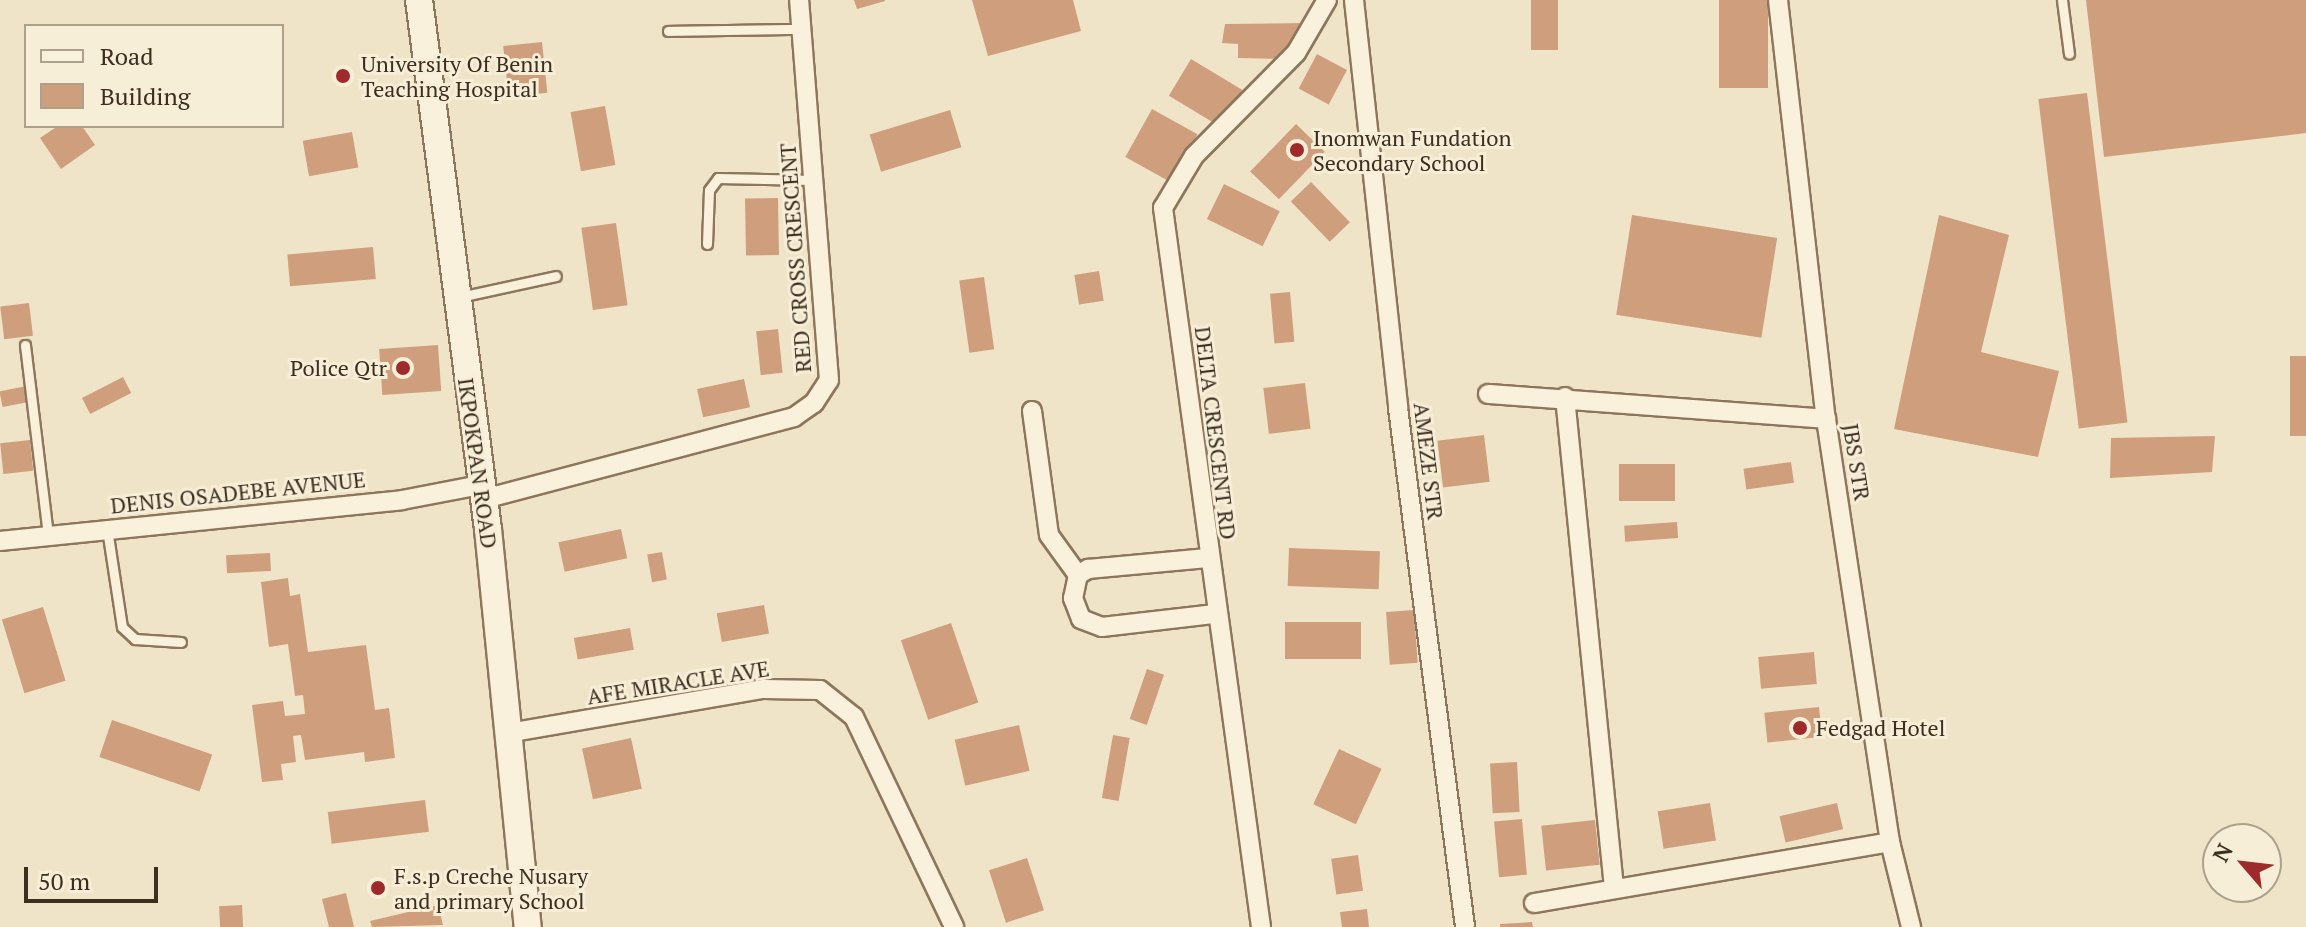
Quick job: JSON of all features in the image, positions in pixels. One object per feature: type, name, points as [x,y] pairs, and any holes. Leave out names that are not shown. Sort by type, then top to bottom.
[{"type":"street","name":"IKPOKPAN ROAD","points":[[419,0],[482,492],[528,927]]},
{"type":"street","name":"RED CROSS CRESCENT","points":[[482,492],[794,417],[814,403],[829,380],[799,0]]},
{"type":"street","name":"DELTA CRESCENT RD","points":[[1261,927],[1207,558],[1163,208],[1194,156],[1296,53],[1327,0]]},
{"type":"street","name":"AMEZE STR","points":[[1354,0],[1398,408],[1465,927]]},
{"type":"street","name":"JBS STR","points":[[1778,0],[1826,419],[1890,842],[1911,927]]},
{"type":"street","points":[[1488,394],[1565,397],[1826,419]]},
{"type":"street","points":[[1565,397],[1614,886]]},
{"type":"street","points":[[1032,411],[1049,535],[1083,572]]},
{"type":"street","name":"DENIS OSADEBE AVENUE","points":[[0,541],[482,492]]},
{"type":"street","points":[[1083,572],[1207,558]]},
{"type":"street","points":[[1083,572],[1073,598],[1081,619],[1089,624],[1102,627],[1215,614]]},
{"type":"street","name":"AFE MIRACLE AVE","points":[[508,733],[764,689],[820,690],[854,717],[954,927]]},
{"type":"street","points":[[1534,903],[1614,886],[1890,842]]},
{"type":"lane","points":[[2062,0],[2069,54]]},
{"type":"lane","points":[[668,31],[801,29]]},
{"type":"lane","points":[[707,244],[709,190],[718,178],[813,180]]},
{"type":"lane","points":[[457,298],[556,276]]},
{"type":"lane","points":[[25,345],[48,535]]},
{"type":"lane","points":[[107,529],[122,627],[135,639],[181,642]]},
{"type":"building","points":[[854,0],[885,0],[885,1],[857,9]]},
{"type":"building","points":[[972,0],[1073,0],[1081,31],[988,56]]},
{"type":"building","points":[[1531,0],[1558,0],[1558,50],[1531,50]]},
{"type":"building","points":[[1719,0],[1768,0],[1768,88],[1719,88]]},
{"type":"building","points":[[2086,0],[2306,0],[2306,133],[2104,157]]},
{"type":"building","points":[[1310,23],[1282,59],[1238,58],[1238,44],[1222,43],[1225,24]]},
{"type":"building","points":[[542,42],[547,93],[509,97],[503,46]]},
{"type":"building","points":[[1317,54],[1347,70],[1329,104],[1299,88]]},
{"type":"building","points":[[1191,59],[1243,90],[1221,127],[1169,96]]},
{"type":"building","points":[[2087,93],[2127,423],[2079,428],[2038,99]]},
{"type":"building","points":[[605,106],[615,165],[581,171],[571,112]]},
{"type":"building","points":[[1152,109],[1197,134],[1171,182],[1125,157]]},
{"type":"building","points":[[950,110],[961,147],[881,172],[870,135]]},
{"type":"building","points":[[1296,124],[1325,152],[1279,199],[1250,171]]},
{"type":"building","points":[[55,128],[83,128],[95,145],[61,169],[40,138]]},
{"type":"building","points":[[352,132],[358,167],[309,176],[303,141]]},
{"type":"building","points":[[1311,182],[1350,222],[1330,242],[1291,201]]},
{"type":"building","points":[[1224,184],[1280,211],[1263,246],[1207,219]]},
{"type":"building","points":[[778,198],[779,255],[746,256],[745,199]]},
{"type":"building","points":[[1632,215],[1777,238],[1761,338],[1616,315]]},
{"type":"building","points":[[1939,215],[2009,235],[1981,352],[2059,371],[2038,457],[1894,429]]},
{"type":"building","points":[[616,223],[628,305],[593,310],[581,228]]},
{"type":"building","points":[[373,247],[376,279],[290,286],[287,254]]},
{"type":"building","points":[[1099,271],[1104,301],[1079,305],[1074,275]]},
{"type":"building","points":[[984,277],[994,349],[969,353],[959,280]]},
{"type":"building","points":[[1290,292],[1294,342],[1274,344],[1270,294]]},
{"type":"building","points":[[29,303],[33,336],[4,339],[0,307]]},
{"type":"building","points":[[778,329],[783,373],[761,375],[756,331]]},
{"type":"building","points":[[438,345],[441,391],[382,395],[379,349]]},
{"type":"building","points":[[2290,356],[2306,356],[2306,436],[2290,436]]},
{"type":"building","points":[[123,377],[131,393],[90,414],[82,398]]},
{"type":"building","points":[[744,379],[750,407],[703,417],[697,389]]},
{"type":"building","points":[[1305,383],[1311,429],[1269,434],[1263,388]]},
{"type":"building","points":[[27,386],[30,402],[3,407],[0,391]]},
{"type":"building","points":[[1484,435],[1490,482],[1443,487],[1437,441]]},
{"type":"building","points":[[2215,436],[2212,472],[2110,478],[2111,438]]},
{"type":"building","points":[[30,440],[33,471],[3,474],[0,443]]},
{"type":"building","points":[[1791,462],[1794,483],[1746,489],[1743,469]]},
{"type":"building","points":[[1619,464],[1675,464],[1675,501],[1619,501]]},
{"type":"building","points":[[1677,522],[1678,538],[1625,542],[1624,526]]},
{"type":"building","points":[[621,529],[627,558],[565,572],[558,542]]},
{"type":"building","points":[[1289,548],[1380,551],[1379,589],[1288,586]]},
{"type":"building","points":[[662,552],[667,580],[652,582],[647,555]]},
{"type":"building","points":[[270,553],[271,571],[227,573],[226,555]]},
{"type":"building","points":[[288,578],[290,596],[300,594],[308,652],[366,645],[375,710],[389,708],[395,758],[365,762],[364,752],[305,760],[301,735],[293,736],[296,762],[281,764],[283,780],[262,782],[252,705],[283,701],[285,716],[305,714],[303,695],[295,696],[288,644],[269,647],[261,582]]},
{"type":"building","points":[[764,605],[769,634],[722,642],[717,613]]},
{"type":"building","points":[[43,607],[66,681],[24,693],[2,620]]},
{"type":"building","points":[[1414,610],[1418,663],[1390,665],[1386,612]]},
{"type":"building","points":[[1285,622],[1361,622],[1361,659],[1285,659]]},
{"type":"building","points":[[951,623],[978,702],[928,720],[901,640]]},
{"type":"building","points":[[630,628],[634,650],[578,660],[574,638]]},
{"type":"building","points":[[1814,652],[1817,684],[1761,689],[1758,657]]},
{"type":"building","points":[[1147,669],[1164,675],[1147,725],[1130,719]]},
{"type":"building","points":[[1819,707],[1822,737],[1767,743],[1764,713]]},
{"type":"building","points":[[112,720],[212,755],[200,791],[99,757]]},
{"type":"building","points":[[1019,725],[1030,771],[965,786],[955,740]]},
{"type":"building","points":[[1113,735],[1130,738],[1119,801],[1102,798]]},
{"type":"building","points":[[631,738],[642,789],[593,799],[582,748]]},
{"type":"building","points":[[1339,749],[1382,769],[1356,824],[1313,804]]},
{"type":"building","points":[[1517,762],[1520,812],[1493,813],[1490,763]]},
{"type":"building","points":[[425,800],[429,832],[332,844],[328,812]]},
{"type":"building","points":[[1710,803],[1716,841],[1664,849],[1658,811]]},
{"type":"building","points":[[1837,803],[1843,829],[1786,843],[1780,816]]},
{"type":"building","points":[[1522,819],[1527,875],[1499,877],[1494,821]]},
{"type":"building","points":[[1595,820],[1600,865],[1546,870],[1541,826]]},
{"type":"building","points":[[1358,855],[1363,891],[1336,894],[1331,859]]},
{"type":"building","points":[[1027,858],[1044,910],[1006,923],[989,870]]},
{"type":"building","points":[[346,893],[354,927],[329,927],[322,899]]},
{"type":"building","points":[[242,905],[243,927],[220,927],[219,906]]},
{"type":"building","points":[[438,905],[443,925],[372,927],[370,921]]},
{"type":"building","points":[[1367,909],[1369,927],[1342,927],[1340,912]]},
{"type":"building","points":[[1532,922],[1533,927],[1500,927],[1500,924]]},
{"type":"place","name":"University Of Benin Teaching Hospital","points":[[343,76]]},
{"type":"place","name":"Inomwan Fundation Secondary School","points":[[1297,150]]},
{"type":"place","name":"Police Qtr","points":[[403,368]]},
{"type":"place","name":"Fedgad Hotel","points":[[1800,728]]},
{"type":"place","name":"F.s.p Creche Nusary and primary School","points":[[378,888]]}]
